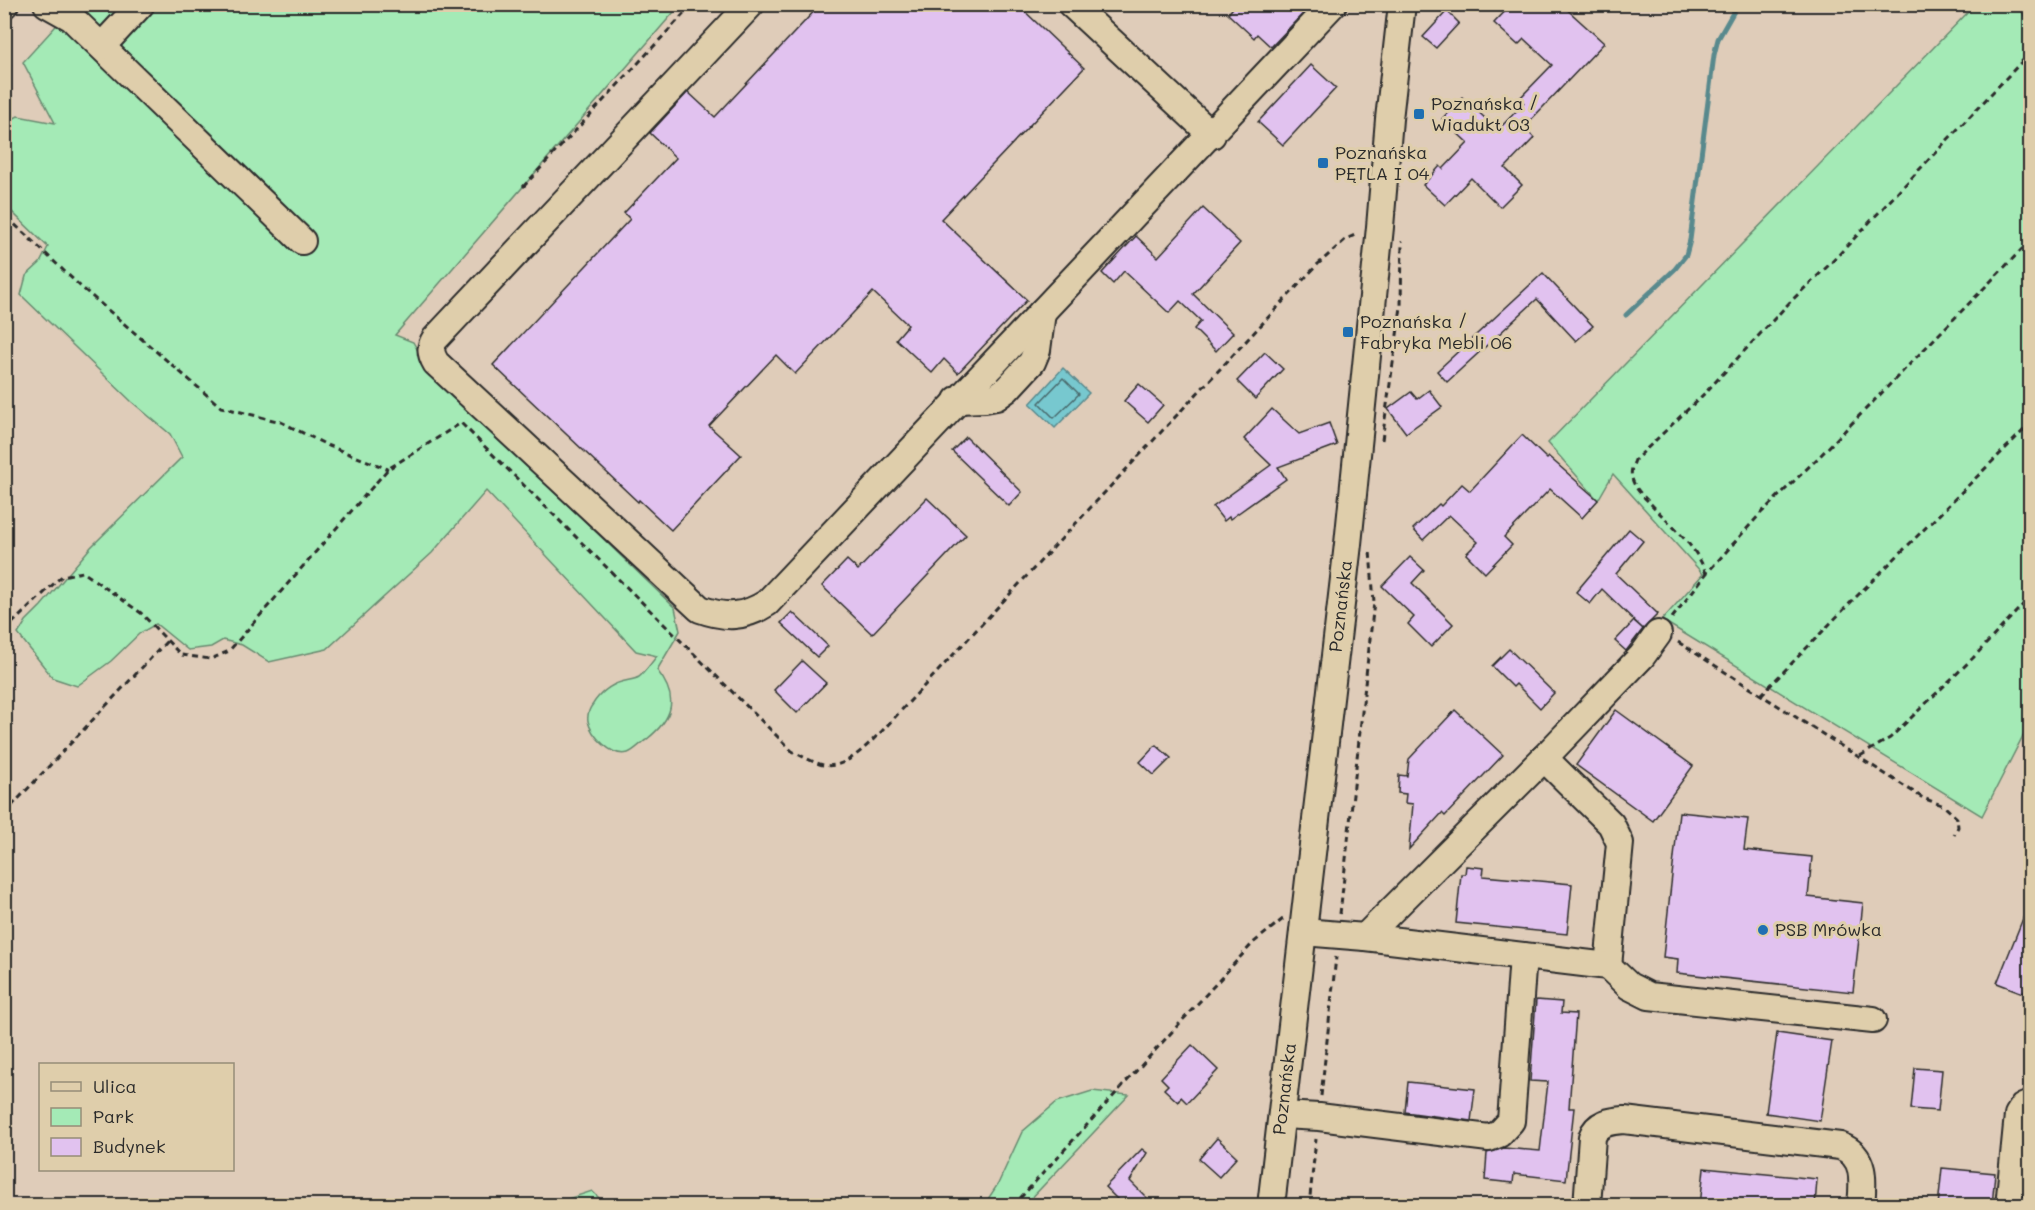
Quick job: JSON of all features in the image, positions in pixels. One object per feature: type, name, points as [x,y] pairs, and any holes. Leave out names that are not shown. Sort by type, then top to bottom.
[{"type":"street","points":[[47,4],[72,18],[302,241]]},
{"type":"street","points":[[102,46],[141,4]]},
{"type":"street","points":[[751,4],[435,339],[431,355],[436,363],[700,609],[717,615],[753,612],[767,603],[957,400],[1212,135],[1333,4]]},
{"type":"street","points":[[1071,4],[1212,135]]},
{"type":"street","name":"Poznańska","points":[[1271,1206],[1348,544],[1391,228],[1389,119],[1402,4]]},
{"type":"street","points":[[1365,937],[1544,758],[1642,656],[1658,634]]},
{"type":"street","points":[[1544,758],[1611,824],[1620,843],[1608,966]]},
{"type":"street","points":[[1304,923],[1338,935],[1608,966],[1629,986],[1649,996],[1873,1020]]},
{"type":"street","points":[[1282,1115],[1319,1117],[1489,1138],[1499,1134],[1510,1121],[1523,956]]},
{"type":"street","points":[[2009,1206],[2018,1115],[2023,1107],[2031,1104]]},
{"type":"street","points":[[1587,1206],[1594,1131],[1605,1122],[1624,1120],[1840,1146],[1848,1149],[1858,1160],[1862,1169],[1861,1206]]},
{"type":"path","points":[[523,187],[693,4]]},
{"type":"path","points":[[4,52],[10,65],[4,82]]},
{"type":"path","points":[[1706,574],[1702,562],[1692,548],[1640,492],[1632,480],[1631,469],[1635,460],[1705,393],[1790,302],[1830,266],[1960,125],[2027,56],[2031,56]]},
{"type":"path","points":[[4,196],[10,220],[80,286],[221,407],[281,422],[329,446],[388,469]]},
{"type":"path","points":[[4,631],[62,576],[83,572],[141,613],[181,656],[211,659],[229,651],[388,469],[461,423],[792,751],[824,765],[833,765],[852,758],[882,731],[1318,264],[1346,239],[1367,229],[1391,228],[1401,307],[1382,448]]},
{"type":"path","points":[[1954,835],[1958,827],[1957,818],[1944,806],[1923,798],[1676,640],[1658,634],[1706,574],[1761,513],[2031,242]]},
{"type":"path","points":[[1761,695],[1852,601],[2031,424]]},
{"type":"path","points":[[1309,1206],[1374,602],[1370,550]]},
{"type":"path","points":[[1860,756],[1890,738],[1973,658],[2031,597]]},
{"type":"path","points":[[4,814],[167,640]]},
{"type":"path","points":[[1013,1206],[1253,942],[1281,920],[1304,923]]},
{"type":"green space","points":[[75,5],[680,5],[395,335],[413,342],[430,372],[675,608],[680,631],[657,670],[664,680],[671,699],[668,716],[655,732],[635,749],[622,754],[609,749],[593,733],[588,714],[595,700],[605,690],[617,683],[639,677],[657,656],[636,651],[486,491],[432,553],[327,649],[269,662],[242,645],[223,640],[211,647],[188,650],[156,624],[140,633],[111,661],[77,686],[53,678],[18,634],[26,621],[91,547],[182,457],[170,434],[132,402],[21,295],[26,276],[40,263],[48,247],[9,209],[5,196],[5,123],[18,116],[55,123],[23,62]]},
{"type":"green space","points":[[1975,5],[2020,5],[2030,32],[2030,722],[1982,816],[1662,620],[1703,574],[1613,474],[1598,500],[1548,443]]},
{"type":"green space","points":[[1092,1091],[1129,1095],[1025,1205],[984,1205],[998,1184],[1022,1132],[1057,1102]]},
{"type":"green space","points":[[592,1191],[606,1205],[555,1205],[559,1202]]},
{"type":"water","points":[[1063,368],[1089,393],[1055,428],[1030,404]]},
{"type":"building","points":[[821,4],[1017,4],[1084,68],[941,219],[1027,300],[958,373],[944,359],[932,373],[896,339],[908,325],[873,292],[795,374],[776,355],[709,426],[741,455],[671,530],[639,500],[638,502],[493,365],[630,219],[624,213],[676,158],[650,133],[688,92],[715,117]]},
{"type":"building","points":[[1236,4],[1312,4],[1271,47],[1257,34],[1254,38],[1228,14]]},
{"type":"building","points":[[1512,4],[1561,4],[1604,43],[1524,127],[1534,138],[1505,168],[1522,185],[1500,207],[1471,178],[1445,205],[1423,185],[1440,166],[1443,169],[1468,143],[1442,119],[1462,97],[1498,130],[1524,103],[1519,99],[1552,65],[1524,39],[1518,45],[1494,23]]},
{"type":"building","points":[[1447,11],[1459,23],[1436,48],[1423,37]]},
{"type":"building","points":[[1311,65],[1336,88],[1283,145],[1258,122]]},
{"type":"building","points":[[1203,208],[1240,243],[1193,294],[1233,333],[1216,351],[1194,329],[1201,321],[1180,301],[1169,313],[1124,271],[1113,284],[1102,273],[1136,236],[1158,257]]},
{"type":"building","points":[[1543,273],[1593,326],[1576,341],[1537,299],[1447,382],[1437,371]]},
{"type":"building","points":[[1265,352],[1283,369],[1255,399],[1237,381]]},
{"type":"building","points":[[1139,384],[1163,405],[1148,422],[1124,401]]},
{"type":"building","points":[[1429,390],[1442,407],[1406,433],[1388,409],[1411,392],[1417,399]]},
{"type":"building","points":[[1272,409],[1299,434],[1329,423],[1337,445],[1278,467],[1286,479],[1224,521],[1213,507],[1271,465],[1244,439]]},
{"type":"building","points":[[1522,435],[1547,459],[1549,457],[1598,500],[1582,518],[1550,489],[1504,537],[1512,545],[1485,573],[1466,554],[1478,542],[1449,515],[1423,540],[1413,529],[1439,504],[1441,506],[1462,484],[1470,491]]},
{"type":"building","points":[[966,437],[1022,492],[1009,506],[952,451]]},
{"type":"building","points":[[927,498],[966,535],[872,634],[822,586],[847,560],[858,570]]},
{"type":"building","points":[[1629,529],[1643,541],[1616,574],[1658,614],[1643,629],[1602,589],[1590,604],[1576,592]]},
{"type":"building","points":[[1410,557],[1424,570],[1412,583],[1453,624],[1431,647],[1408,624],[1414,617],[1382,586]]},
{"type":"building","points":[[792,612],[828,646],[817,657],[781,623]]},
{"type":"building","points":[[1634,621],[1643,629],[1626,651],[1615,641]]},
{"type":"building","points":[[1509,649],[1554,693],[1540,708],[1516,684],[1513,687],[1492,666]]},
{"type":"building","points":[[802,661],[826,683],[797,713],[774,690]]},
{"type":"building","points":[[1455,710],[1503,755],[1445,816],[1442,813],[1409,849],[1413,804],[1405,803],[1406,794],[1398,793],[1399,775],[1407,776],[1409,759]]},
{"type":"building","points":[[1616,710],[1693,766],[1653,821],[1576,765]]},
{"type":"building","points":[[1156,745],[1171,758],[1154,775],[1140,762]]},
{"type":"building","name":"PSB Mrówka","points":[[1679,812],[1748,819],[1744,850],[1812,857],[1808,897],[1863,903],[1853,992],[1677,973],[1678,959],[1663,957]]},
{"type":"building","points":[[1466,866],[1484,868],[1483,876],[1572,884],[1567,934],[1456,923],[1461,874],[1465,874]]},
{"type":"building","points":[[2030,901],[2031,975],[2023,993],[1997,983]]},
{"type":"building","points":[[1536,1000],[1562,1002],[1561,1013],[1576,1014],[1569,1108],[1574,1108],[1566,1180],[1514,1174],[1513,1183],[1485,1180],[1487,1153],[1504,1148],[1540,1151],[1548,1082],[1530,1081]]},
{"type":"building","points":[[1777,1033],[1832,1041],[1820,1121],[1766,1113]]},
{"type":"building","points":[[1192,1045],[1218,1070],[1187,1103],[1181,1097],[1178,1102],[1164,1089],[1168,1085],[1161,1078]]},
{"type":"building","points":[[1915,1068],[1942,1070],[1938,1111],[1911,1109]]},
{"type":"building","points":[[1408,1082],[1475,1089],[1471,1121],[1405,1112]]},
{"type":"building","points":[[1217,1138],[1237,1157],[1219,1177],[1199,1159]]},
{"type":"building","points":[[1142,1149],[1147,1153],[1130,1181],[1147,1198],[1140,1206],[1124,1206],[1105,1187]]},
{"type":"building","points":[[1704,1168],[1817,1179],[1815,1206],[1700,1206]]},
{"type":"building","points":[[1942,1168],[1995,1173],[1992,1206],[1938,1206]]},
{"type":"waterway","points":[[1626,315],[1675,269],[1686,255],[1690,240],[1714,55],[1718,39],[1738,4]]},
{"type":"place","name":"Poznańska / Wiadukt 03","points":[[1419,114]]},
{"type":"place","name":"Poznańska PĘTLA I 04","points":[[1323,163]]},
{"type":"place","name":"Poznańska / Fabryka Mebli 06","points":[[1348,332]]},
{"type":"place","name":"PSB Mrówka","points":[[1763,930]]}]
